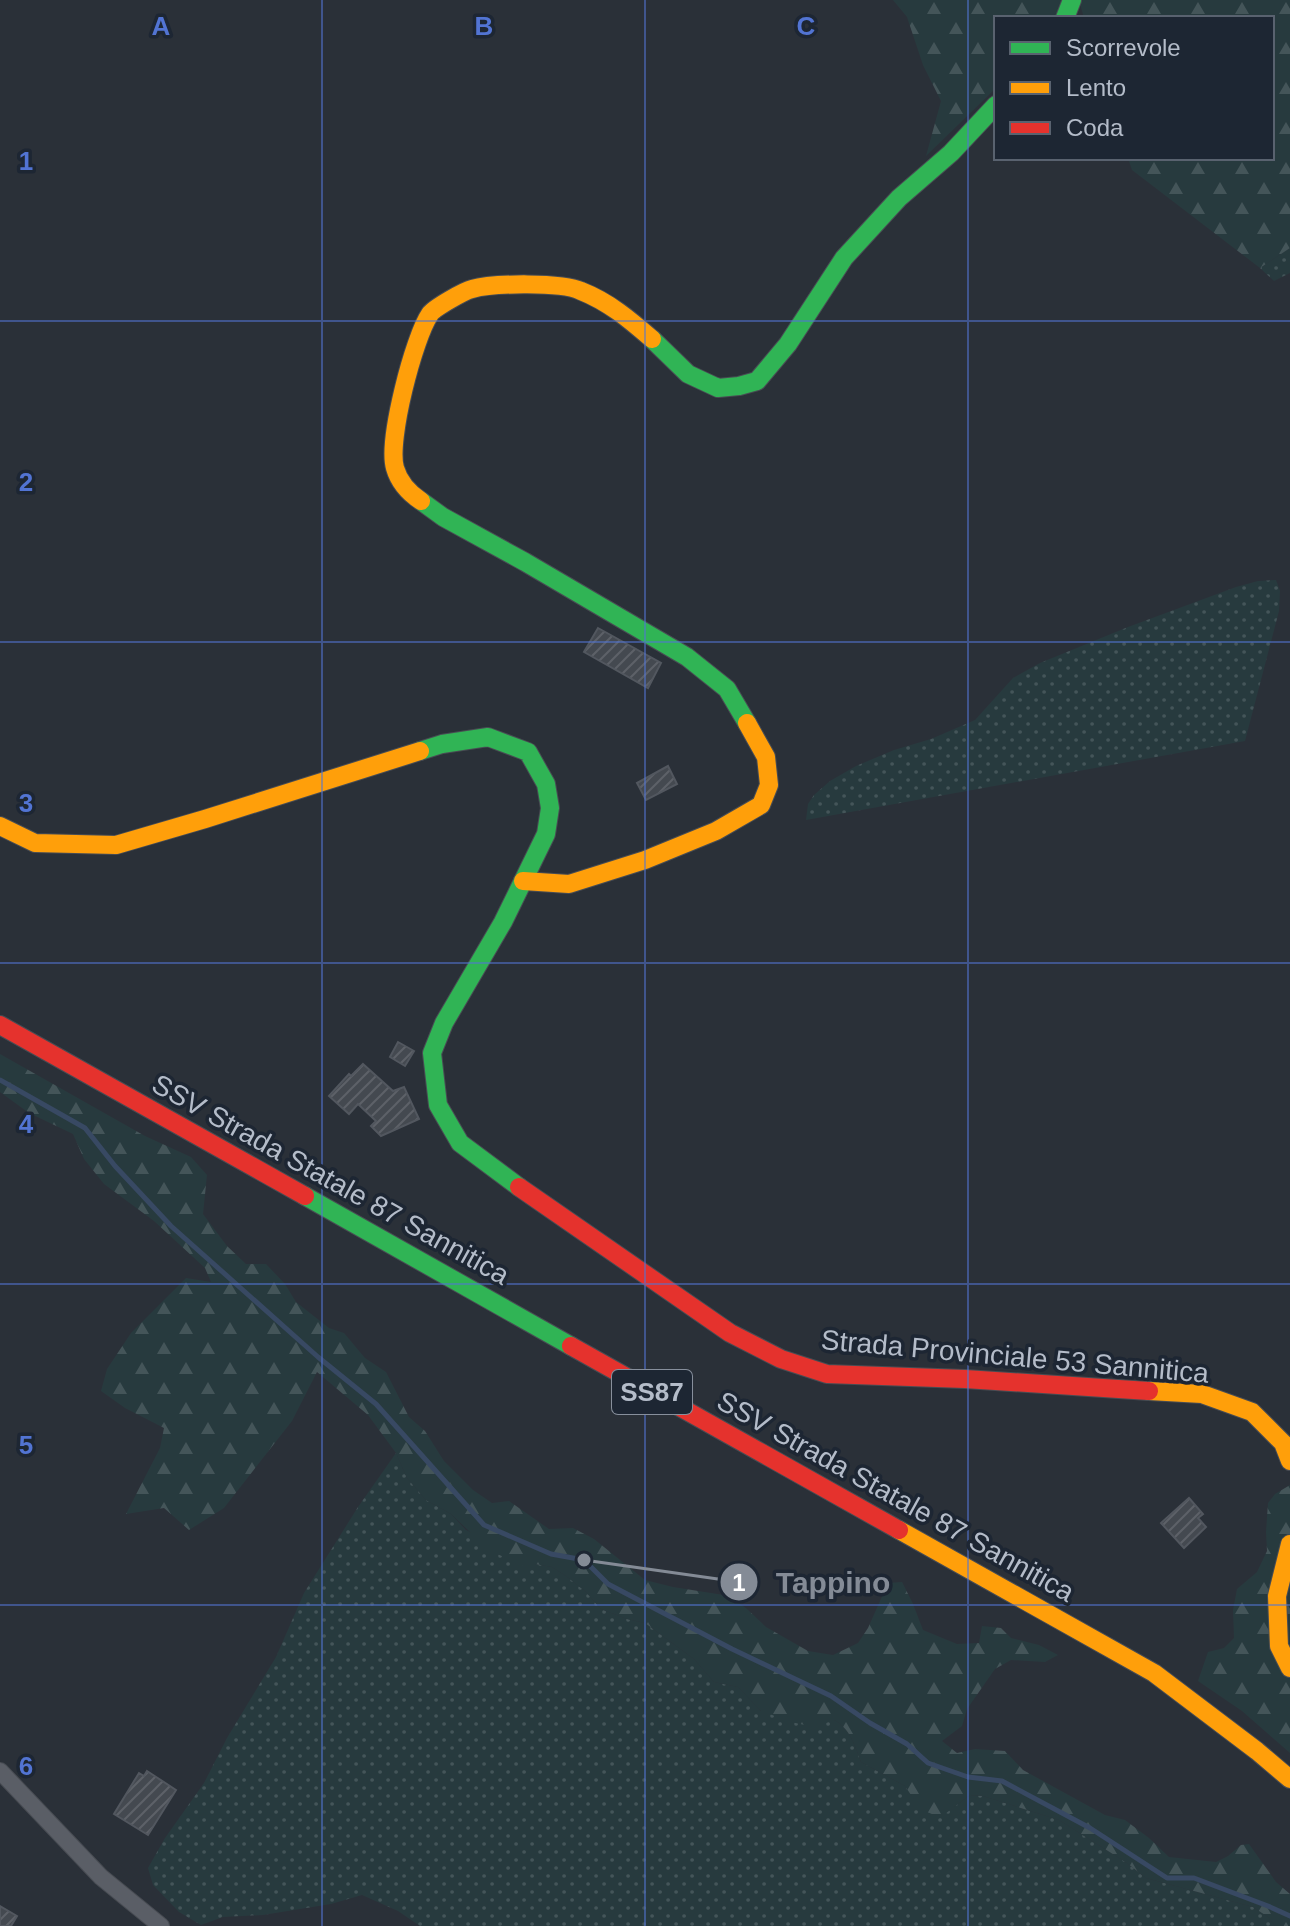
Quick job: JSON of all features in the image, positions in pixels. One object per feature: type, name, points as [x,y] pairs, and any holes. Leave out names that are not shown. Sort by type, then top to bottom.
[{"type":"street","points":[[523,881],[569,884],[645,860],[716,831],[761,805],[769,785],[766,757],[727,689],[687,657],[443,517],[407,491],[394,467],[395,429],[412,354],[431,312],[470,289],[525,284],[578,289],[615,308],[688,374],[718,388],[757,381],[788,344],[844,258],[899,198],[951,153],[994,107]]},
{"type":"street","name":"Strada Provinciale 53 Sannitica","points":[[0,826],[35,843],[116,845],[442,744],[488,737],[528,752],[546,784],[550,808],[546,834],[503,922],[444,1023],[432,1053],[438,1105],[460,1143],[730,1333],[781,1359],[827,1374],[1202,1394],[1252,1412],[1283,1443],[1290,1461]]},
{"type":"street","name":"SSV Strada Statale 87 Sannitica","points":[[0,1025],[1154,1673],[1290,1779]]},
{"type":"street","points":[[1290,1544],[1277,1596],[1279,1646],[1290,1668]]},
{"type":"street","points":[[0,1771],[101,1877],[161,1926]]},
{"type":"green space","points":[[893,0],[1070,0],[1057,16],[994,16],[994,90],[926,156],[941,101],[923,65],[907,17]]},
{"type":"green space","points":[[1079,0],[1290,0],[1290,248],[1260,268],[1132,170],[1129,160],[1274,160],[1274,16],[1083,16]]},
{"type":"green space","points":[[1290,248],[1290,273],[1274,281],[1260,268]]},
{"type":"green space","points":[[1276,580],[1280,591],[1279,611],[1245,741],[806,820],[808,804],[830,781],[894,750],[931,739],[975,720],[1013,678],[1040,663],[1236,587]]},
{"type":"green space","points":[[0,1054],[145,1136],[191,1157],[207,1175],[203,1214],[227,1246],[246,1264],[266,1264],[285,1284],[296,1302],[329,1328],[344,1333],[365,1358],[386,1372],[409,1417],[425,1431],[444,1461],[473,1490],[492,1503],[509,1501],[549,1529],[573,1528],[594,1539],[645,1580],[730,1596],[766,1627],[808,1651],[833,1655],[858,1643],[888,1583],[902,1582],[923,1630],[957,1644],[979,1643],[982,1626],[1001,1628],[1011,1638],[1039,1645],[1058,1655],[1045,1662],[1011,1660],[995,1669],[967,1709],[962,1726],[942,1741],[957,1753],[975,1749],[1005,1751],[1023,1770],[1105,1815],[1125,1820],[1169,1857],[1216,1862],[1241,1845],[1249,1844],[1276,1882],[1290,1894],[1290,1926],[1275,1926],[1253,1907],[1146,1878],[1059,1820],[983,1796],[970,1795],[941,1817],[921,1810],[905,1786],[861,1762],[840,1723],[834,1720],[814,1727],[761,1711],[738,1687],[714,1682],[694,1659],[645,1623],[601,1609],[585,1591],[552,1567],[535,1564],[525,1567],[489,1550],[451,1514],[426,1500],[407,1478],[396,1453],[368,1415],[317,1372],[292,1421],[224,1508],[189,1530],[164,1508],[126,1514],[160,1448],[164,1428],[125,1408],[101,1391],[107,1369],[131,1333],[186,1278],[211,1282],[205,1268],[154,1221],[104,1184],[84,1159],[73,1134],[29,1113],[0,1092]]},
{"type":"green space","points":[[396,1453],[407,1478],[426,1500],[451,1514],[466,1530],[535,1564],[552,1567],[585,1591],[601,1609],[645,1623],[694,1659],[714,1682],[738,1687],[761,1711],[840,1723],[851,1738],[861,1762],[905,1786],[922,1810],[954,1807],[970,1795],[983,1796],[1059,1820],[1146,1878],[1253,1907],[1275,1926],[420,1926],[398,1911],[362,1895],[331,1904],[263,1915],[223,1917],[201,1925],[179,1912],[153,1885],[148,1868],[204,1783],[276,1657],[304,1593]]},
{"type":"green space","points":[[1290,1485],[1290,1753],[1242,1711],[1198,1681],[1208,1652],[1224,1648],[1234,1638],[1233,1610],[1237,1589],[1257,1572],[1267,1551],[1268,1503],[1275,1494]]},
{"type":"building","points":[[598,628],[661,663],[648,688],[584,652]]},
{"type":"building","points":[[668,766],[677,784],[646,800],[637,783]]},
{"type":"building","points":[[398,1042],[414,1051],[405,1066],[390,1057]]},
{"type":"building","points":[[363,1064],[393,1091],[404,1087],[419,1119],[381,1136],[371,1126],[376,1121],[358,1104],[349,1114],[329,1096]]},
{"type":"building","points":[[1189,1498],[1203,1514],[1198,1518],[1206,1527],[1184,1548],[1161,1523]]},
{"type":"building","points":[[147,1771],[176,1790],[148,1835],[114,1814],[139,1773],[144,1776]]},
{"type":"building","points":[[0,1906],[17,1916],[11,1926],[0,1926]]},
{"type":"waterway","points":[[0,1080],[85,1128],[115,1166],[171,1226],[318,1357],[376,1404],[484,1525],[551,1554],[584,1560],[608,1584],[732,1649],[831,1696],[907,1744],[928,1763],[968,1777],[1002,1781],[1090,1828],[1167,1878],[1194,1878],[1290,1916]]},
{"type":"traffic: fast","points":[[1066,16],[1072,0]]},
{"type":"traffic: fast","points":[[652,339],[688,374],[718,388],[757,381],[788,344],[844,258],[899,198],[951,153],[994,107]]},
{"type":"traffic: fast","points":[[421,501],[443,517],[687,657],[727,689],[747,723]]},
{"type":"traffic: fast","points":[[420,751],[442,744],[488,737],[528,752],[546,784],[550,808],[546,834],[503,922],[444,1023],[432,1053],[438,1105],[460,1143],[519,1187]]},
{"type":"traffic: fast","points":[[305,1196],[571,1346]]},
{"type":"traffic: slow","points":[[421,501],[405,487],[397,473],[395,436],[398,413],[417,344],[430,314],[437,308],[463,293],[482,287],[527,284],[559,286],[601,300],[652,339]]},
{"type":"traffic: slow","points":[[523,881],[569,884],[645,860],[716,831],[761,805],[769,785],[766,757],[747,723]]},
{"type":"traffic: slow","points":[[0,826],[35,843],[116,845],[420,751]]},
{"type":"traffic: slow","points":[[1149,1391],[1202,1394],[1252,1412],[1283,1443],[1290,1461]]},
{"type":"traffic: slow","points":[[899,1530],[1154,1673],[1290,1779]]},
{"type":"traffic: slow","points":[[1290,1544],[1277,1596],[1279,1646],[1290,1668]]},
{"type":"traffic: jam","points":[[0,1025],[305,1196]]},
{"type":"traffic: jam","points":[[519,1187],[730,1333],[781,1359],[827,1374],[1149,1391]]},
{"type":"traffic: jam","points":[[571,1346],[899,1530]]},
{"type":"place","name":"Tappino","points":[[584,1560]]}]
